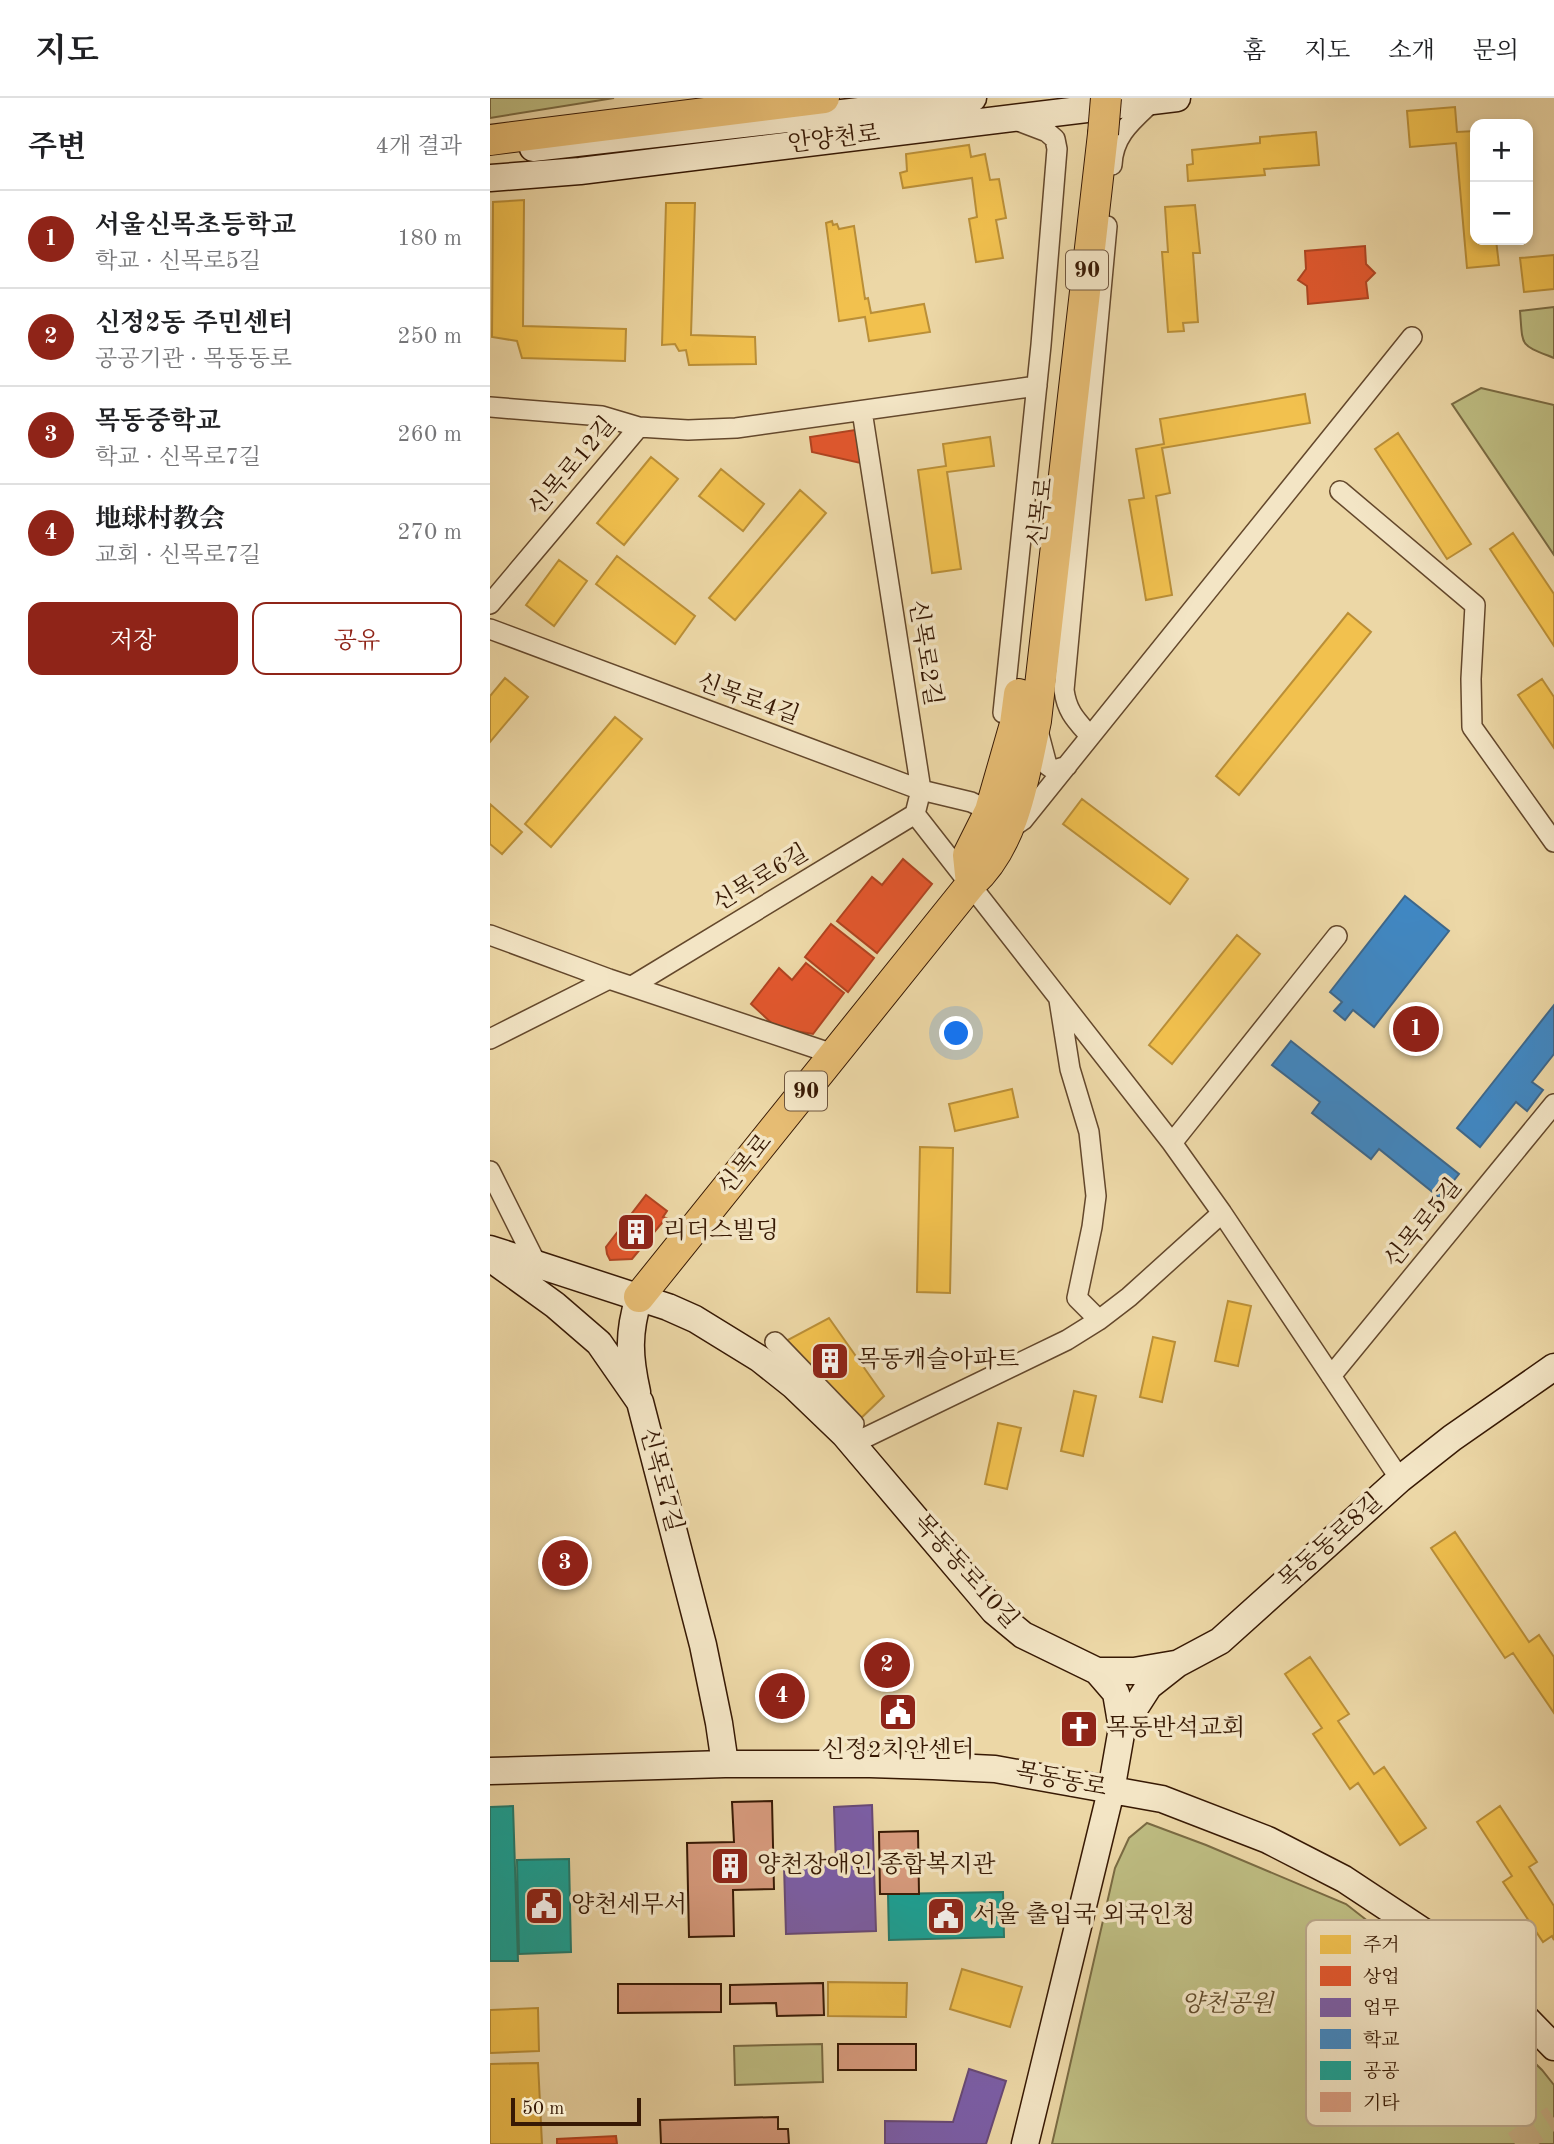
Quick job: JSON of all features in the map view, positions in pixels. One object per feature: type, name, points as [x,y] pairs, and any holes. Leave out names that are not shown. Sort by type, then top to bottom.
[{"type":"main road","points":[[490,140],[824,98]]},
{"type":"main road","name":"안양천로","points":[[490,151],[575,145],[973,98]]},
{"type":"main road","name":"90","points":[[1089,98],[1094,133]]},
{"type":"main road","name":"90","points":[[1094,133],[1106,98]]},
{"type":"main road","name":"안양천로","points":[[490,177],[580,171],[1165,99]]},
{"type":"main road","name":"신목로","points":[[999,820],[1009,739],[1015,724],[1055,400],[1094,133]]},
{"type":"main road","name":"신목로","points":[[639,1297],[971,884],[968,855],[1018,800],[1036,722],[1055,400]]},
{"type":"main road","points":[[490,1250],[639,1297],[632,1319],[630,1341],[631,1363],[640,1402]]},
{"type":"main road","name":"신목로7길","points":[[490,1258],[555,1305],[599,1343],[640,1402],[703,1645],[726,1764]]},
{"type":"main road","name":"목동동로10길","points":[[639,1297],[695,1319],[760,1359],[794,1386],[848,1439],[994,1611],[1023,1635],[1097,1671],[1115,1693],[1122,1728],[1111,1791],[1025,2144]]},
{"type":"main road","name":"목동동로8길","points":[[1122,1728],[1149,1686],[1177,1664],[1220,1641],[1400,1479],[1452,1438],[1554,1367]]},
{"type":"main road","points":[[1097,1671],[1134,1671],[1177,1664]]},
{"type":"main road","name":"목동동로","points":[[490,1771],[726,1764],[870,1764],[995,1769],[1053,1778],[1162,1799],[1268,1840],[1344,1879],[1406,1920]]},
{"type":"main road","name":"목동동로","points":[[1536,2029],[1554,2047]]},
{"type":"street","points":[[1090,736],[1066,705],[1064,690],[1112,153],[1125,127],[1165,99]]},
{"type":"street","points":[[490,407],[602,416],[639,427],[688,430],[736,428],[862,411],[1055,400],[1057,149],[1055,139],[1047,132],[1012,118]]},
{"type":"street","name":"신목로","points":[[999,820],[1023,820],[1412,337]]},
{"type":"street","name":"신목로2길","points":[[862,411],[921,790],[915,814]]},
{"type":"street","name":"신목로12길","points":[[490,604],[639,427]]},
{"type":"street","points":[[1340,491],[1475,605],[1471,679],[1472,727],[1554,842]]},
{"type":"street","name":"신목로4길","points":[[490,629],[921,790],[971,802],[999,820]]},
{"type":"street","points":[[1036,722],[1047,765],[1054,771],[1067,766]]},
{"type":"street","points":[[915,814],[1172,1143],[1223,1213],[1400,1479]]},
{"type":"street","name":"신목로6길","points":[[632,986],[915,814]]},
{"type":"street","points":[[490,935],[610,979],[836,1055]]},
{"type":"street","points":[[1172,1143],[1337,936]]},
{"type":"street","points":[[490,1039],[610,979]]},
{"type":"street","points":[[1058,997],[1070,1069],[1089,1132],[1096,1196],[1077,1298],[1098,1320]]},
{"type":"street","name":"신목로5길","points":[[1331,1376],[1554,1104]]},
{"type":"street","points":[[490,1171],[537,1265]]},
{"type":"street","points":[[848,1439],[1067,1340],[1129,1297],[1223,1213]]},
{"type":"street","points":[[775,1342],[799,1357],[854,1424],[848,1439]]},
{"type":"green space","points":[[490,98],[614,98],[490,118]]},
{"type":"green space","points":[[1554,307],[1554,358],[1525,343],[1520,311]]},
{"type":"green space","points":[[1481,388],[1554,405],[1554,555],[1452,404]]},
{"type":"green space","name":"양천공원","points":[[1147,1823],[1346,1904],[1367,1920],[1306,1920],[1306,2126],[1536,2126],[1536,2064],[1554,2085],[1554,2144],[1052,2144],[1115,1868],[1129,1838]]},
{"type":"green space","points":[[822,2044],[823,2082],[735,2085],[734,2046]]},
{"type":"building: 주거","points":[[1455,107],[1457,132],[1470,131],[1470,245],[1497,245],[1499,265],[1467,268],[1456,143],[1410,147],[1407,111]]},
{"type":"building: 주거","points":[[1316,132],[1319,165],[1264,169],[1265,175],[1188,181],[1187,165],[1193,164],[1192,150],[1260,143],[1260,137]]},
{"type":"building: 주거","points":[[969,145],[971,157],[985,154],[990,180],[999,179],[1006,218],[996,220],[1003,258],[976,262],[969,219],[977,217],[972,178],[903,188],[900,173],[907,171],[906,154]]},
{"type":"building: 주거","points":[[524,200],[523,326],[626,329],[625,361],[522,358],[517,341],[492,337],[493,202]]},
{"type":"building: 주거","points":[[666,203],[695,203],[691,335],[755,337],[756,364],[689,365],[686,350],[679,351],[675,344],[662,345]]},
{"type":"building: 주거","points":[[1195,205],[1200,253],[1193,253],[1198,322],[1183,323],[1184,331],[1168,332],[1162,252],[1168,252],[1165,207]]},
{"type":"building: 주거","points":[[832,221],[839,229],[854,226],[865,299],[868,298],[871,313],[924,304],[930,332],[869,341],[865,317],[839,321],[826,223]]},
{"type":"building: 주거","points":[[1554,255],[1554,289],[1524,292],[1520,258]]},
{"type":"building: 주거","points":[[1305,394],[1310,423],[1162,448],[1170,493],[1156,496],[1172,595],[1146,600],[1129,500],[1144,498],[1136,449],[1164,444],[1160,419]]},
{"type":"building: 주거","points":[[1398,433],[1471,544],[1447,559],[1375,449]]},
{"type":"building: 주거","points":[[990,437],[994,466],[947,472],[961,569],[932,573],[918,470],[946,466],[943,444]]},
{"type":"building: 주거","points":[[651,457],[678,479],[624,545],[597,523]]},
{"type":"building: 주거","points":[[721,469],[764,504],[743,531],[699,496]]},
{"type":"building: 주거","points":[[800,490],[826,513],[735,620],[709,598]]},
{"type":"building: 주거","points":[[1513,533],[1554,594],[1554,646],[1490,549]]},
{"type":"building: 주거","points":[[617,556],[695,616],[675,644],[596,584]]},
{"type":"building: 주거","points":[[559,560],[587,581],[554,626],[526,605]]},
{"type":"building: 주거","points":[[1348,613],[1371,632],[1239,795],[1216,776]]},
{"type":"building: 주거","points":[[505,678],[528,697],[490,742],[490,696]]},
{"type":"building: 주거","points":[[1542,679],[1554,697],[1554,748],[1518,695]]},
{"type":"building: 주거","points":[[615,717],[642,739],[551,847],[525,824]]},
{"type":"building: 주거","points":[[1082,799],[1188,879],[1170,904],[1063,824]]},
{"type":"building: 주거","points":[[490,804],[522,832],[502,854],[490,844]]},
{"type":"building: 주거","points":[[1237,935],[1260,954],[1172,1064],[1149,1045]]},
{"type":"building: 주거","points":[[1012,1089],[1018,1117],[955,1131],[949,1104]]},
{"type":"building: 주거","points":[[920,1147],[953,1148],[950,1293],[917,1292]]},
{"type":"building: 주거","points":[[1228,1301],[1251,1306],[1238,1366],[1215,1361]]},
{"type":"building: 주거","name":"목동캐슬아파트","points":[[829,1318],[884,1396],[857,1422],[784,1342]]},
{"type":"building: 주거","points":[[1153,1337],[1175,1342],[1162,1402],[1140,1397]]},
{"type":"building: 주거","points":[[1074,1391],[1096,1396],[1083,1456],[1061,1451]]},
{"type":"building: 주거","points":[[998,1423],[1021,1428],[1007,1489],[985,1484]]},
{"type":"building: 주거","points":[[1455,1532],[1529,1642],[1539,1635],[1554,1657],[1554,1713],[1513,1653],[1505,1658],[1431,1548]]},
{"type":"building: 주거","points":[[1310,1657],[1349,1714],[1338,1721],[1374,1774],[1384,1767],[1426,1828],[1400,1845],[1358,1783],[1350,1789],[1313,1734],[1322,1728],[1285,1674]]},
{"type":"building: 주거","points":[[1500,1806],[1537,1862],[1529,1867],[1554,1906],[1554,1940],[1552,1936],[1543,1942],[1536,1932],[1536,1920],[1528,1920],[1503,1882],[1512,1876],[1477,1822]]},
{"type":"building: 주거","points":[[962,1969],[1022,1987],[1010,2027],[950,2009]]},
{"type":"building: 주거","points":[[828,1982],[907,1983],[906,2017],[828,2016]]},
{"type":"building: 주거","points":[[538,2008],[539,2051],[490,2053],[490,2010]]},
{"type":"building: 주거","points":[[538,2063],[542,2144],[490,2144],[490,2064]]},
{"type":"building: 상업","points":[[1365,246],[1366,264],[1375,273],[1366,282],[1368,298],[1308,304],[1307,286],[1298,280],[1306,269],[1305,251]]},
{"type":"building: 상업","points":[[855,430],[863,437],[865,464],[812,452],[810,437]]},
{"type":"building: 상업","points":[[903,859],[932,884],[877,953],[837,921],[872,877],[882,885]]},
{"type":"building: 상업","points":[[831,924],[874,958],[848,992],[805,957]]},
{"type":"building: 상업","points":[[806,963],[844,993],[813,1034],[777,1028],[751,1004],[779,968],[792,980]]},
{"type":"building: 상업","name":"리더스빌딩","points":[[646,1195],[667,1211],[663,1217],[666,1218],[632,1259],[610,1260],[606,1247]]},
{"type":"building: 상업","points":[[616,2136],[617,2144],[557,2144],[557,2139]]},
{"type":"building: 업무","points":[[872,1805],[876,1931],[786,1934],[784,1866],[836,1864],[834,1807]]},
{"type":"building: 업무","points":[[969,2069],[1006,2081],[986,2144],[885,2144],[885,2121],[953,2122]]},
{"type":"building: 학교","points":[[1405,896],[1449,931],[1374,1027],[1353,1010],[1345,1020],[1334,1011],[1342,1002],[1330,992]]},
{"type":"building: 학교","points":[[1554,1005],[1554,1054],[1532,1082],[1543,1090],[1527,1111],[1516,1102],[1480,1147],[1457,1128]]},
{"type":"building: 학교","points":[[1291,1041],[1459,1174],[1440,1198],[1379,1149],[1371,1159],[1312,1113],[1320,1102],[1272,1065]]},
{"type":"building: 공공","points":[[513,1806],[518,1961],[490,1961],[490,1807]]},
{"type":"building: 공공","name":"양천세무서","points":[[569,1859],[571,1952],[519,1954],[517,1860]]},
{"type":"building: 공공","name":"서울 출입국 외국인청","points":[[1003,1892],[1004,1937],[889,1940],[888,1894]]},
{"type":"building: 기타","name":"양천장애인 종합복지관","points":[[772,1801],[774,1889],[733,1890],[734,1936],[689,1937],[687,1843],[734,1842],[732,1802]]},
{"type":"building: 기타","points":[[918,1831],[919,1894],[880,1894],[879,1832]]},
{"type":"building: 기타","points":[[823,1983],[824,2015],[777,2016],[776,2003],[730,2004],[730,1985]]},
{"type":"building: 기타","points":[[618,1984],[721,1984],[721,2012],[618,2013]]},
{"type":"building: 기타","points":[[838,2044],[916,2044],[916,2070],[838,2070]]},
{"type":"building: 기타","points":[[778,2117],[778,2129],[788,2129],[789,2144],[661,2144],[660,2120]]},
{"type":"tunnel","points":[[1515,2144],[1554,2118]]},
{"type":"place","name":"서울신목초등학교","points":[[1416,1029]]},
{"type":"place","name":"리더스빌딩","points":[[636,1232]]},
{"type":"place","name":"목동캐슬아파트","points":[[830,1361]]},
{"type":"place","name":"목동중학교","points":[[565,1563]]},
{"type":"place","name":"신정2동 주민센터","points":[[887,1665]]},
{"type":"place","name":"地球村教会","points":[[782,1696]]},
{"type":"place","name":"신정2치안센터","points":[[898,1712]]},
{"type":"place","name":"목동반석교회","points":[[1079,1729]]},
{"type":"place","name":"양천장애인 종합복지관","points":[[730,1866]]},
{"type":"place","name":"양천세무서","points":[[544,1906]]},
{"type":"place","name":"서울 출입국 외국인청","points":[[946,1916]]}]
